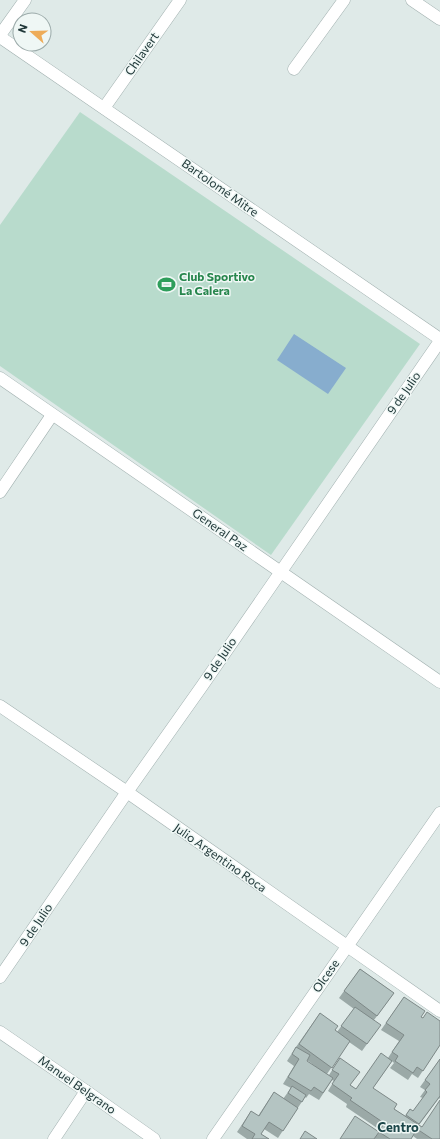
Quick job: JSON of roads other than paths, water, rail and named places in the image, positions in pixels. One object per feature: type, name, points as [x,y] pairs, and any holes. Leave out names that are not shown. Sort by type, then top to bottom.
[{"type":"street","points":[[0,36],[25,0]]},
{"type":"street","name":"Chilavert","points":[[104,108],[180,0]]},
{"type":"street","points":[[294,69],[344,0]]},
{"type":"street","points":[[412,0],[440,19]]},
{"type":"street","name":"Bartolomé Mitre","points":[[0,36],[440,340]]},
{"type":"street","name":"9 de Julio","points":[[0,977],[440,340]]},
{"type":"street","name":"General Paz","points":[[0,378],[440,682]]},
{"type":"street","points":[[0,492],[52,415]]},
{"type":"street","name":"Julio Argentino Roca","points":[[0,706],[127,792],[440,1011]]},
{"type":"street","name":"Olcese","points":[[213,1139],[440,813]]},
{"type":"street","name":"Manuel Belgrano","points":[[0,1032],[154,1139]]},
{"type":"street","points":[[54,1139],[86,1091]]},
{"type":"water","points":[[294,334],[346,368],[328,394],[277,360]]},
{"type":"place","name":"Club Sportivo La Calera","points":[[166,284]]},
{"type":"district","name":"Centro","points":[[398,1127]]}]
